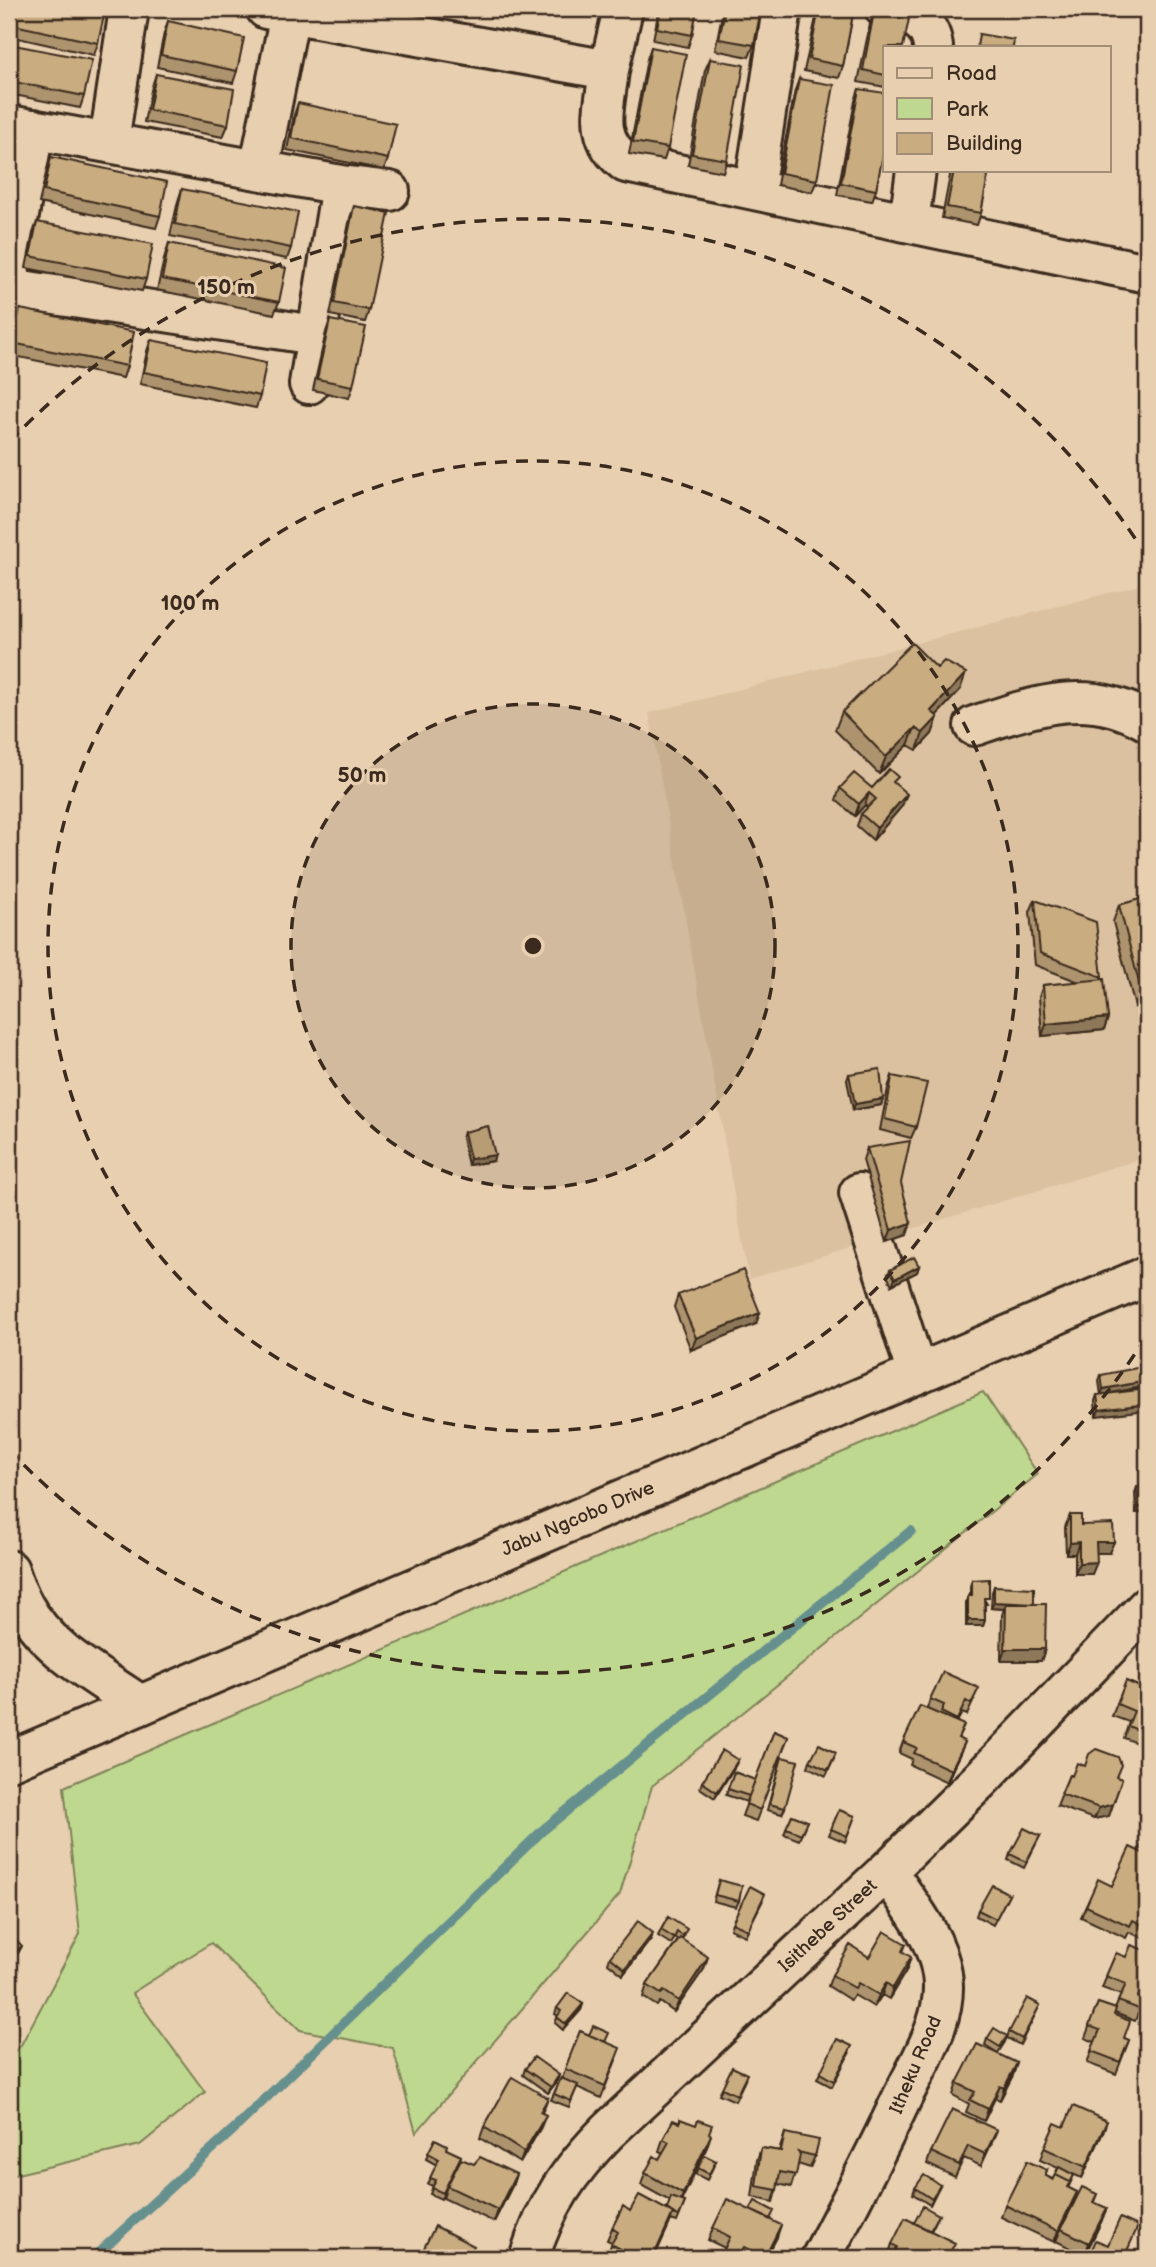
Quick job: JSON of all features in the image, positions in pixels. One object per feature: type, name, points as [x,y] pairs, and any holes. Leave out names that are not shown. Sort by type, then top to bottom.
[{"type":"street","points":[[109,142],[128,9]]},
{"type":"street","points":[[623,9],[609,70],[603,126],[613,153],[626,163],[1147,273]]},
{"type":"street","points":[[754,190],[782,9]]},
{"type":"street","points":[[885,9],[918,18],[929,32],[933,46]]},
{"type":"street","points":[[259,170],[278,11],[609,70]]},
{"type":"street","points":[[9,273],[21,127],[341,185],[390,191]]},
{"type":"street","points":[[909,222],[916,172]]},
{"type":"street","points":[[309,384],[341,185]]},
{"type":"street","points":[[9,288],[316,335]]},
{"type":"street","points":[[974,726],[1028,709],[1069,702],[1100,702],[1129,710],[1147,721]]},
{"type":"street","points":[[859,1193],[917,1374]]},
{"type":"street","name":"Jabu Ngcobo Drive","points":[[9,1762],[1147,1276]]},
{"type":"street","points":[[9,1570],[24,1607],[64,1653],[140,1706]]},
{"type":"street","name":"Isithebe Street","points":[[529,2258],[561,2184],[583,2157],[887,1871],[979,1781],[1147,1607]]},
{"type":"street","name":"Itheku Road","points":[[821,2258],[918,2066],[934,2029],[943,1998],[937,1951],[887,1871]]},
{"type":"shaded area","points":[[1147,583],[1147,1157],[749,1279],[649,713]]},
{"type":"green space","points":[[983,1392],[1038,1474],[652,1786],[620,1894],[416,2133],[393,2048],[300,2030],[211,1943],[132,1993],[205,2092],[140,2145],[9,2176],[9,2057],[21,2045],[80,1934],[64,1787]]},
{"type":"building","points":[[9,9],[105,11],[98,43],[9,24]]},
{"type":"building","points":[[661,9],[697,9],[692,35],[657,28]]},
{"type":"building","points":[[725,9],[761,9],[754,45],[719,39]]},
{"type":"building","points":[[819,9],[854,9],[843,66],[809,59]]},
{"type":"building","points":[[874,12],[909,19],[903,46],[883,46],[883,75],[863,70]]},
{"type":"building","points":[[168,21],[244,38],[237,71],[161,55]]},
{"type":"building","points":[[979,34],[1014,40],[1013,46],[977,46]]},
{"type":"building","points":[[9,44],[92,60],[84,96],[9,81]]},
{"type":"building","points":[[651,47],[686,54],[668,148],[633,142]]},
{"type":"building","points":[[710,59],[744,65],[727,160],[692,154]]},
{"type":"building","points":[[156,74],[234,89],[228,125],[149,110]]},
{"type":"building","points":[[799,79],[834,85],[817,180],[781,173]]},
{"type":"building","points":[[859,89],[883,93],[883,154],[876,190],[841,183]]},
{"type":"building","points":[[298,103],[396,124],[388,159],[291,138]]},
{"type":"building","points":[[51,157],[167,182],[160,216],[44,191]]},
{"type":"building","points":[[954,172],[989,172],[981,213],[947,207]]},
{"type":"building","points":[[182,189],[298,212],[291,248],[175,224]]},
{"type":"building","points":[[354,206],[389,213],[369,310],[334,303]]},
{"type":"building","points":[[37,222],[153,244],[146,279],[30,256]]},
{"type":"building","points":[[169,243],[286,268],[279,302],[162,279]]},
{"type":"building","points":[[20,309],[134,332],[127,366],[12,343]]},
{"type":"building","points":[[330,320],[366,327],[353,386],[317,379]]},
{"type":"building","points":[[151,340],[266,363],[260,396],[144,372]]},
{"type":"building","points":[[912,643],[937,668],[944,661],[966,673],[931,711],[938,717],[923,733],[915,728],[886,757],[842,712]]},
{"type":"building","points":[[889,769],[898,777],[893,782],[907,794],[877,828],[861,814],[876,799],[869,793],[859,804],[840,788],[854,773],[872,788]]},
{"type":"building","points":[[1147,897],[1147,989],[1141,990],[1119,905]]},
{"type":"building","points":[[1035,900],[1096,922],[1102,977],[1040,953]]},
{"type":"building","points":[[1104,979],[1108,1018],[1046,1024],[1043,985]]},
{"type":"building","points":[[1147,1003],[1147,1022],[1143,1004]]},
{"type":"building","points":[[880,1069],[883,1099],[855,1104],[849,1074]]},
{"type":"building","points":[[892,1076],[927,1083],[916,1127],[885,1119]]},
{"type":"building","points":[[488,1126],[495,1155],[470,1159],[464,1132]]},
{"type":"building","points":[[910,1141],[901,1183],[911,1223],[891,1230],[867,1148]]},
{"type":"building","points":[[914,1257],[919,1266],[895,1279],[890,1270]]},
{"type":"building","points":[[743,1270],[760,1313],[696,1338],[678,1295]]},
{"type":"building","points":[[1147,1366],[1147,1381],[1103,1389],[1101,1375]]},
{"type":"building","points":[[1147,1389],[1147,1404],[1099,1410],[1097,1395]]},
{"type":"building","points":[[1137,1487],[1147,1487],[1147,1507],[1138,1507]]},
{"type":"building","points":[[1070,1515],[1081,1515],[1081,1525],[1113,1524],[1114,1542],[1096,1542],[1097,1562],[1079,1563],[1079,1542],[1070,1543]]},
{"type":"building","points":[[989,1579],[989,1598],[984,1598],[985,1620],[968,1620],[968,1596],[972,1596],[972,1580]]},
{"type":"building","points":[[994,1586],[1034,1588],[1034,1604],[994,1602]]},
{"type":"building","points":[[1006,1604],[1046,1604],[1045,1649],[1005,1649]]},
{"type":"building","points":[[943,1672],[979,1688],[971,1704],[966,1701],[957,1720],[941,1712],[944,1705],[930,1699]]},
{"type":"building","points":[[1126,1681],[1147,1690],[1147,1734],[1128,1726],[1134,1711],[1117,1704]]},
{"type":"building","points":[[920,1706],[964,1725],[958,1738],[965,1742],[951,1770],[914,1753],[917,1748],[903,1742]]},
{"type":"building","points":[[774,1731],[788,1737],[760,1810],[746,1804]]},
{"type":"building","points":[[819,1744],[836,1753],[828,1770],[810,1761]]},
{"type":"building","points":[[1096,1749],[1118,1757],[1121,1765],[1116,1777],[1122,1779],[1113,1804],[1099,1808],[1061,1794],[1077,1763],[1085,1766],[1089,1754]]},
{"type":"building","points":[[722,1750],[738,1760],[717,1792],[702,1782]]},
{"type":"building","points":[[782,1757],[798,1761],[785,1808],[769,1804]]},
{"type":"building","points":[[734,1772],[755,1780],[749,1796],[728,1789]]},
{"type":"building","points":[[839,1810],[855,1816],[847,1836],[831,1829]]},
{"type":"building","points":[[792,1815],[807,1821],[801,1834],[786,1828]]},
{"type":"building","points":[[1024,1828],[1040,1836],[1026,1862],[1010,1854]]},
{"type":"building","points":[[1130,1847],[1147,1855],[1147,1927],[1133,1920],[1130,1926],[1086,1906],[1098,1879],[1112,1886]]},
{"type":"building","points":[[719,1880],[742,1886],[739,1901],[715,1895]]},
{"type":"building","points":[[992,1885],[1009,1894],[996,1919],[978,1910]]},
{"type":"building","points":[[750,1886],[765,1894],[748,1930],[732,1923]]},
{"type":"building","points":[[668,1917],[687,1929],[683,1936],[677,1932],[674,1938],[661,1930]]},
{"type":"building","points":[[638,1921],[653,1933],[625,1969],[610,1957]]},
{"type":"building","points":[[884,1931],[906,1944],[902,1951],[911,1957],[893,1988],[886,1983],[879,1995],[858,1983],[855,1988],[832,1975],[850,1945],[869,1957]]},
{"type":"building","points":[[9,1932],[22,1946],[9,1958]]},
{"type":"building","points":[[680,1938],[708,1957],[679,2001],[664,1991],[661,1994],[647,1985]]},
{"type":"building","points":[[1131,1945],[1147,1951],[1147,1975],[1138,1997],[1144,1999],[1139,2009],[1118,2001],[1126,1984],[1106,1976],[1116,1953],[1126,1957]]},
{"type":"building","points":[[9,1968],[18,1972],[9,1993]]},
{"type":"building","points":[[568,1993],[583,2004],[566,2024],[557,2017],[561,2011],[557,2008]]},
{"type":"building","points":[[1027,1998],[1040,2005],[1022,2039],[1009,2032]]},
{"type":"building","points":[[1098,2003],[1116,2009],[1114,2015],[1130,2021],[1124,2038],[1129,2040],[1120,2062],[1091,2051],[1100,2030],[1089,2026]]},
{"type":"building","points":[[593,2026],[609,2033],[605,2042],[589,2035]]},
{"type":"building","points":[[994,2028],[1007,2036],[1000,2047],[987,2039]]},
{"type":"building","points":[[580,2031],[620,2048],[605,2086],[565,2069]]},
{"type":"building","points":[[837,2039],[852,2046],[834,2081],[820,2073]]},
{"type":"building","points":[[977,2044],[1017,2063],[1004,2088],[1000,2086],[988,2109],[970,2100],[975,2092],[957,2083]]},
{"type":"building","points":[[534,2057],[559,2075],[551,2087],[525,2069]]},
{"type":"building","points":[[732,2067],[747,2074],[737,2095],[722,2088]]},
{"type":"building","points":[[512,2077],[548,2098],[540,2112],[546,2115],[524,2152],[484,2127]]},
{"type":"building","points":[[561,2078],[578,2085],[571,2101],[554,2094]]},
{"type":"building","points":[[1073,2106],[1107,2121],[1086,2167],[1044,2148],[1055,2123],[1064,2127]]},
{"type":"building","points":[[952,2109],[997,2130],[985,2154],[968,2146],[959,2165],[931,2152]]},
{"type":"building","points":[[680,2119],[696,2125],[698,2120],[712,2125],[709,2133],[711,2135],[683,2194],[645,2173],[654,2156],[659,2159],[669,2142],[663,2139],[673,2120],[680,2123]]},
{"type":"building","points":[[785,2133],[819,2140],[815,2156],[798,2152],[800,2155],[796,2175],[780,2172],[777,2190],[756,2186],[761,2148],[781,2151]]},
{"type":"building","points":[[435,2139],[447,2145],[446,2149],[461,2156],[443,2193],[432,2188],[436,2180],[430,2178],[439,2159],[428,2153]]},
{"type":"building","points":[[704,2155],[716,2161],[709,2174],[698,2168]]},
{"type":"building","points":[[480,2157],[516,2174],[498,2210],[447,2186],[461,2159],[474,2164]]},
{"type":"building","points":[[1027,2161],[1047,2170],[1045,2175],[1053,2180],[1056,2175],[1070,2182],[1067,2187],[1077,2192],[1058,2231],[1005,2205]]},
{"type":"building","points":[[1059,2167],[1074,2175],[1069,2185],[1070,2182],[1056,2175],[1054,2177]]},
{"type":"building","points":[[924,2175],[940,2185],[932,2199],[915,2188]]},
{"type":"building","points":[[1082,2187],[1097,2194],[1093,2202],[1107,2208],[1089,2243],[1061,2229]]},
{"type":"building","points":[[639,2195],[673,2213],[653,2258],[638,2258],[611,2244],[618,2232],[612,2228],[623,2206],[630,2211]]},
{"type":"building","points":[[671,2197],[685,2202],[679,2216],[667,2209]]},
{"type":"building","points":[[727,2199],[781,2225],[765,2257],[744,2247],[738,2258],[720,2258],[730,2237],[713,2228]]},
{"type":"building","points":[[755,2201],[774,2211],[770,2219],[750,2210]]},
{"type":"building","points":[[923,2206],[939,2215],[930,2231],[914,2223]]},
{"type":"building","points":[[905,2218],[955,2243],[947,2258],[909,2258],[895,2252],[897,2247],[892,2244]]},
{"type":"building","points":[[1120,2218],[1138,2226],[1124,2258],[1088,2258],[1096,2240],[1108,2245]]},
{"type":"building","points":[[435,2226],[474,2246],[467,2258],[419,2258]]},
{"type":"waterway","points":[[93,2258],[234,2129],[543,1830],[911,1531]]}]
